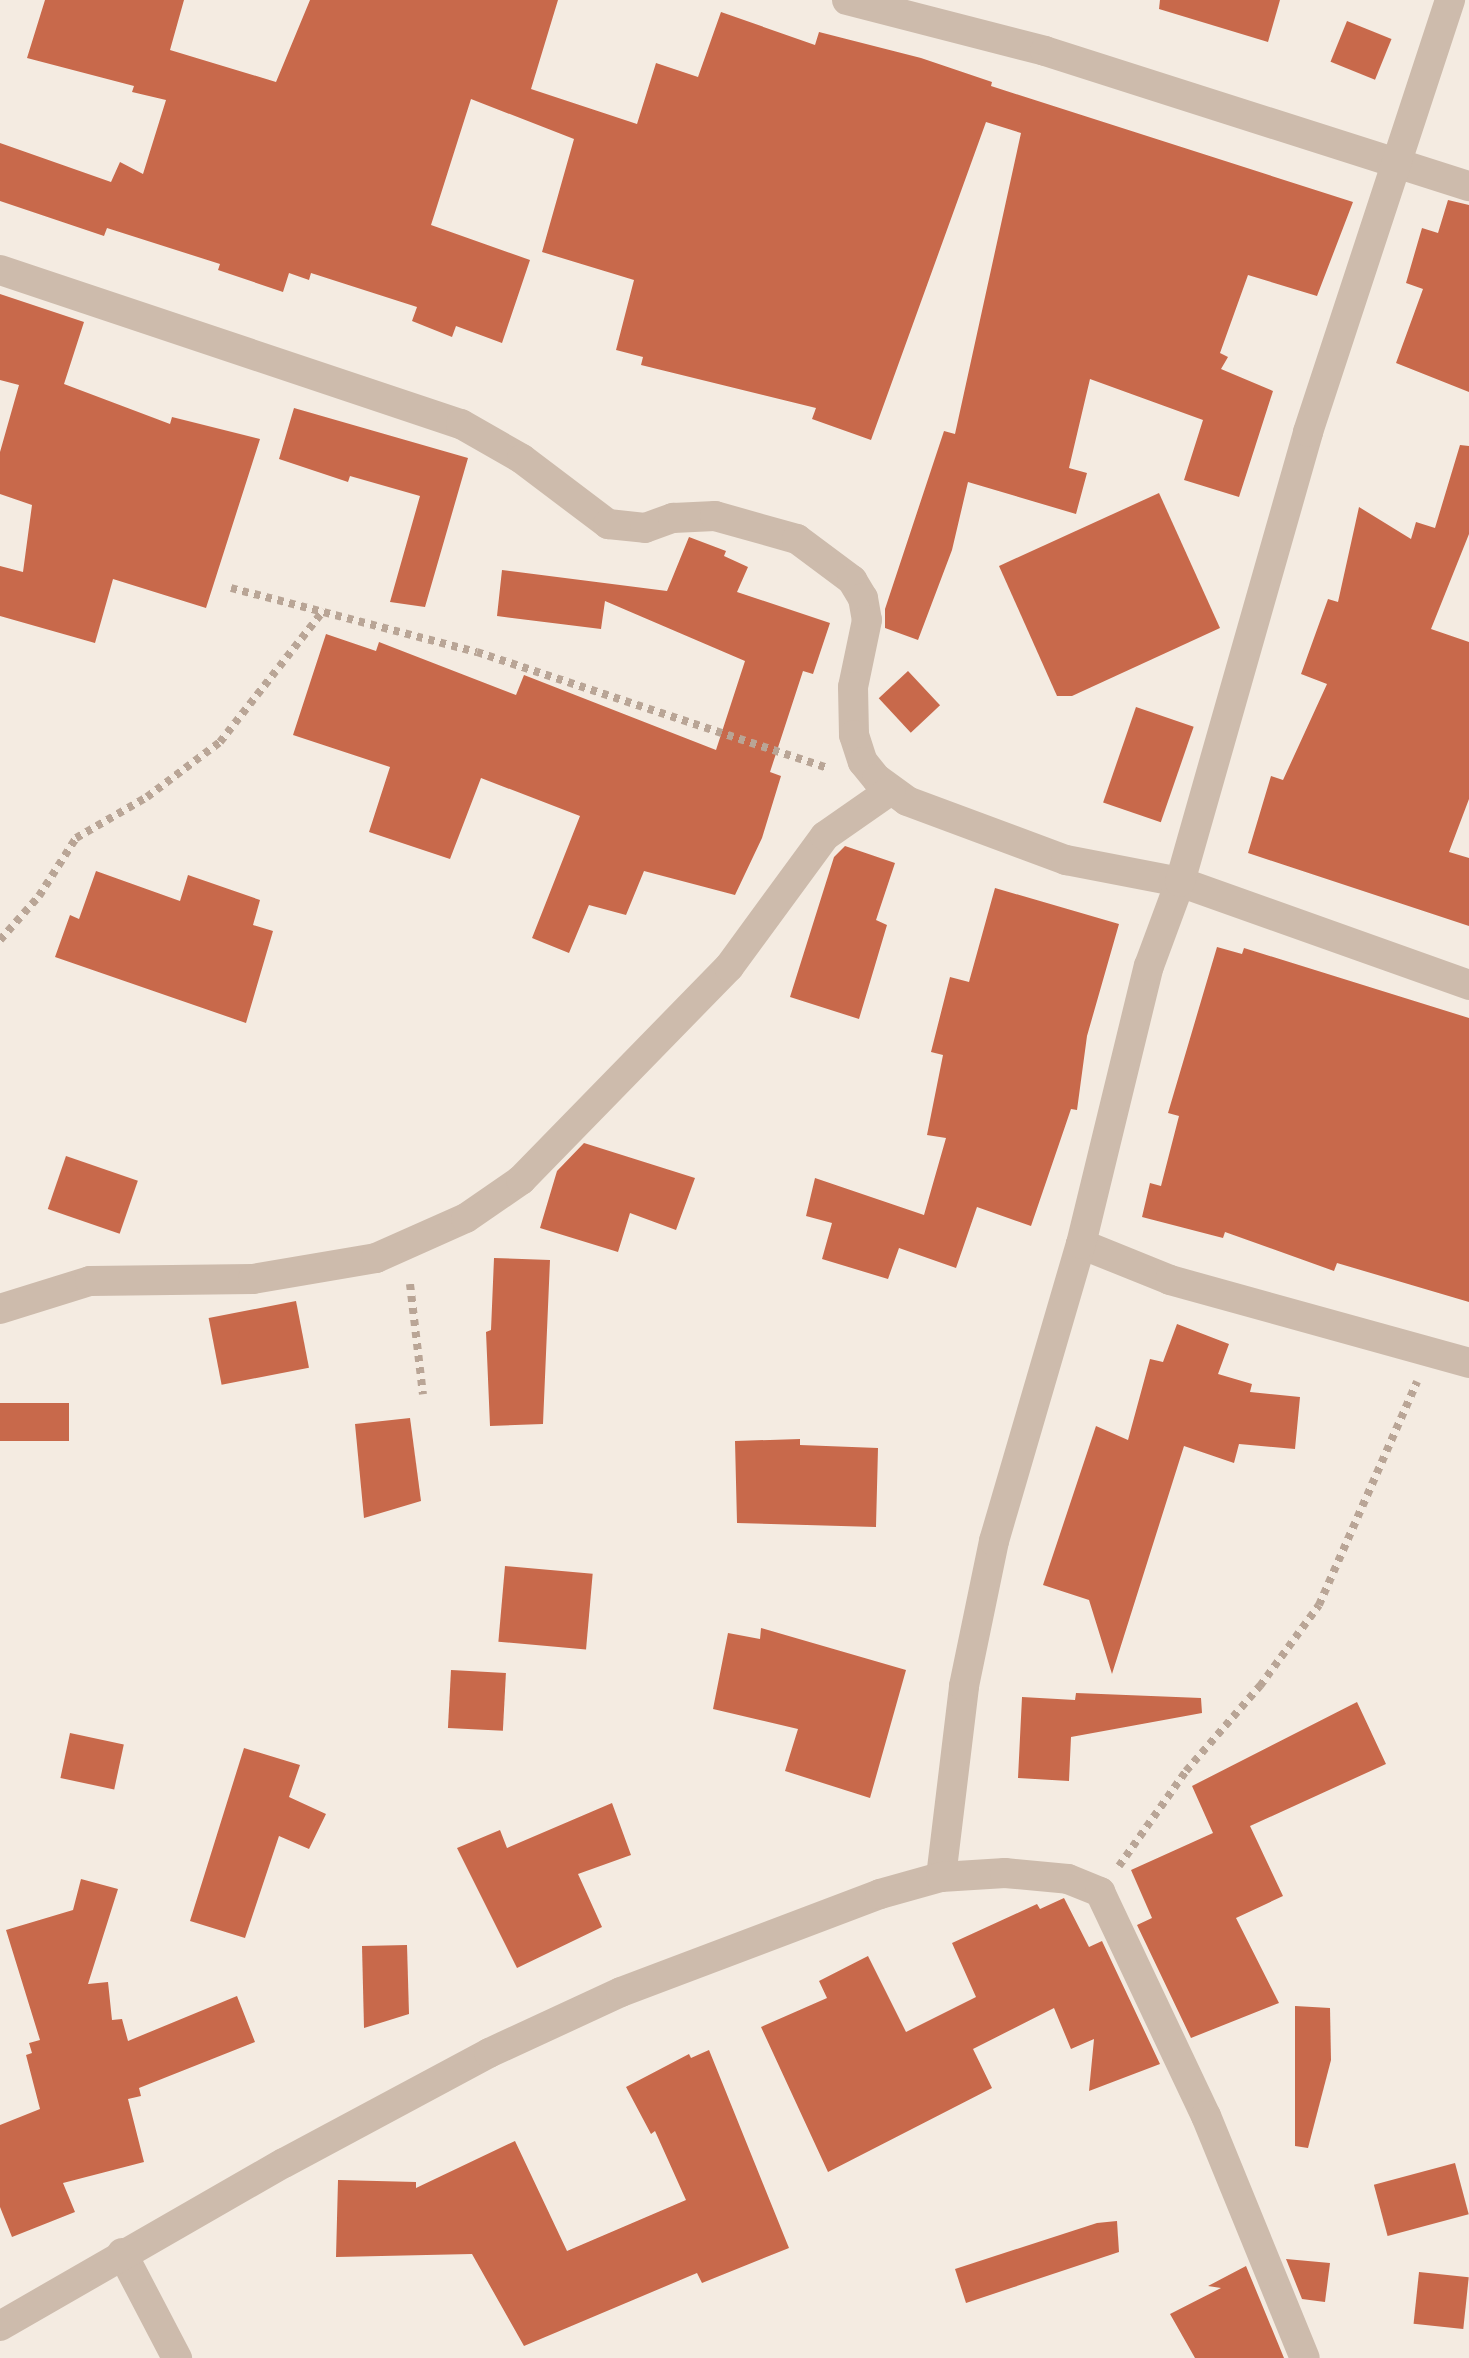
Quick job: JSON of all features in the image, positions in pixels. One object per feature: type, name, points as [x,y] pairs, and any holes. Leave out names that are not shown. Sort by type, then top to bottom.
[{"type":"street","points":[[848,0],[1045,51],[1469,186]]},
{"type":"street","points":[[941,1876],[964,1686],[994,1541],[1081,1244],[1149,966],[1180,882],[1308,432],[1450,0]]},
{"type":"street","points":[[0,270],[461,424],[522,459],[608,524],[645,528],[673,518],[715,516],[797,539],[852,580],[863,598],[867,620],[853,687],[854,735],[884,784],[1066,860],[1180,882],[1469,985]]},
{"type":"street","points":[[0,1310],[90,1281],[253,1279],[376,1258],[482,1209],[521,1180],[729,967],[825,836],[884,784]]},
{"type":"street","points":[[1081,1244],[1170,1280],[1469,1363]]},
{"type":"street","points":[[0,2326],[122,2253],[489,2053],[621,1992],[738,1944],[941,1876],[1068,1879],[1100,1892],[1206,2116],[1305,2358]]},
{"type":"street","points":[[122,2253],[177,2358]]},
{"type":"path","points":[[231,588],[477,652],[884,784]]},
{"type":"path","points":[[0,940],[39,896],[76,838],[147,796],[220,742],[324,610]]},
{"type":"path","points":[[409,1246],[423,1394]]},
{"type":"path","points":[[1100,1892],[1186,1771],[1260,1686],[1318,1605],[1431,1352]]},
{"type":"building","points":[[45,0],[184,0],[170,50],[276,82],[310,0],[558,0],[531,89],[637,124],[656,63],[698,77],[721,12],[815,45],[819,32],[921,58],[992,82],[991,86],[1353,202],[1317,296],[1248,275],[1220,353],[1228,357],[1221,369],[1273,391],[1239,497],[1184,480],[1203,420],[1090,379],[1069,468],[1087,473],[1076,514],[968,482],[952,550],[918,640],[885,628],[885,609],[944,431],[955,434],[1021,133],[986,122],[871,440],[812,419],[816,408],[641,365],[643,357],[616,350],[634,280],[542,252],[574,139],[471,99],[431,225],[530,260],[502,343],[456,326],[452,337],[412,321],[417,307],[311,273],[309,280],[289,273],[283,292],[218,270],[220,264],[107,228],[104,236],[0,201],[0,143],[111,182],[120,162],[143,174],[166,100],[132,92],[134,86],[27,58]]},
{"type":"building","points":[[1160,0],[1280,0],[1268,42],[1159,9]]},
{"type":"building","points":[[1347,21],[1392,39],[1375,80],[1331,62]]},
{"type":"building","points":[[1448,200],[1469,205],[1469,392],[1396,363],[1423,289],[1406,283],[1422,228],[1438,233]]},
{"type":"building","points":[[0,294],[84,322],[64,384],[170,424],[172,417],[260,439],[206,608],[113,579],[95,643],[0,616],[0,566],[23,572],[32,505],[0,494],[0,452],[19,385],[0,380]]},
{"type":"building","points":[[294,408],[468,458],[425,607],[390,602],[420,496],[350,476],[348,482],[279,459]]},
{"type":"building","points":[[1460,445],[1469,446],[1469,534],[1431,629],[1469,642],[1469,799],[1449,852],[1469,858],[1469,926],[1248,853],[1271,776],[1283,780],[1327,684],[1301,674],[1328,599],[1338,602],[1359,507],[1411,539],[1416,522],[1435,528]]},
{"type":"building","points":[[1159,493],[1220,628],[1072,696],[1057,696],[999,566]]},
{"type":"building","points":[[689,537],[726,551],[724,556],[748,567],[737,592],[830,623],[813,674],[803,671],[770,772],[781,776],[762,838],[735,895],[644,871],[626,915],[589,905],[569,953],[532,938],[580,816],[481,778],[450,859],[369,832],[390,767],[293,735],[326,634],[376,651],[379,642],[516,695],[524,675],[716,750],[745,661],[605,601],[601,629],[497,616],[502,570],[667,591]]},
{"type":"building","points":[[908,671],[940,705],[911,733],[879,698]]},
{"type":"building","points":[[1136,707],[1194,727],[1161,822],[1103,802]]},
{"type":"building","points":[[845,846],[895,863],[876,920],[887,925],[859,1019],[790,997],[834,857]]},
{"type":"building","points":[[96,871],[180,901],[188,875],[260,900],[253,925],[273,931],[246,1023],[55,957],[70,915],[79,919]]},
{"type":"building","points":[[995,888],[1119,924],[1087,1036],[1077,1110],[1071,1109],[1031,1226],[977,1207],[956,1268],[899,1248],[888,1279],[822,1259],[832,1223],[806,1216],[815,1178],[924,1215],[946,1138],[927,1135],[943,1055],[931,1052],[950,977],[969,982]]},
{"type":"building","points":[[1217,947],[1242,954],[1244,948],[1469,1018],[1469,1302],[1337,1263],[1334,1271],[1225,1232],[1223,1238],[1142,1217],[1150,1183],[1161,1186],[1179,1116],[1168,1113]]},
{"type":"building","points":[[584,1143],[695,1178],[676,1230],[630,1213],[618,1252],[540,1228],[557,1171]]},
{"type":"building","points":[[66,1156],[138,1181],[120,1234],[48,1209]]},
{"type":"building","points":[[494,1258],[550,1260],[543,1424],[490,1426],[486,1332],[491,1330]]},
{"type":"building","points":[[296,1301],[309,1368],[222,1385],[209,1318]]},
{"type":"building","points":[[1177,1324],[1229,1344],[1218,1374],[1252,1384],[1250,1392],[1300,1397],[1295,1449],[1239,1444],[1234,1463],[1184,1446],[1112,1674],[1089,1600],[1043,1585],[1096,1426],[1128,1440],[1150,1359],[1163,1362]]},
{"type":"building","points":[[0,1403],[69,1403],[69,1441],[0,1441]]},
{"type":"building","points":[[410,1418],[421,1501],[364,1518],[355,1424]]},
{"type":"building","points":[[800,1439],[800,1445],[878,1448],[876,1527],[737,1523],[735,1441]]},
{"type":"building","points":[[505,1566],[593,1574],[586,1649],[498,1642]]},
{"type":"building","points":[[761,1628],[906,1670],[870,1798],[785,1771],[798,1729],[713,1709],[728,1633],[760,1639]]},
{"type":"building","points":[[451,1670],[506,1673],[503,1731],[448,1728]]},
{"type":"building","points":[[1076,1693],[1201,1698],[1202,1713],[1071,1737],[1069,1781],[1018,1778],[1022,1697],[1075,1700]]},
{"type":"building","points":[[1357,1702],[1386,1764],[1250,1826],[1283,1896],[1236,1918],[1279,2003],[1191,2038],[1137,1925],[1152,1918],[1131,1870],[1213,1833],[1192,1786]]},
{"type":"building","points":[[70,1733],[124,1744],[114,1789],[60,1778]]},
{"type":"building","points":[[244,1748],[300,1765],[289,1797],[326,1814],[309,1849],[279,1836],[245,1938],[190,1921]]},
{"type":"building","points":[[612,1803],[631,1855],[578,1874],[602,1927],[517,1968],[457,1848],[500,1830],[507,1848]]},
{"type":"building","points":[[81,1879],[118,1889],[88,1984],[108,1982],[112,2020],[122,2019],[128,2041],[237,1996],[255,2042],[139,2088],[141,2096],[128,2099],[144,2162],[63,2183],[75,2212],[12,2237],[0,2207],[0,2125],[40,2109],[26,2055],[32,2053],[29,2043],[40,2040],[6,1930],[73,1910]]},
{"type":"building","points":[[1064,1898],[1089,1947],[1102,1941],[1160,2064],[1089,2091],[1094,2039],[1071,2049],[1054,2008],[973,2049],[992,2088],[828,2172],[761,2027],[827,1998],[819,1981],[868,1956],[906,2032],[976,1997],[952,1943],[1037,1904],[1040,1909]]},
{"type":"building","points":[[407,1945],[409,2014],[364,2028],[362,1946]]},
{"type":"building","points":[[1295,2006],[1330,2008],[1331,2060],[1308,2148],[1295,2146]]},
{"type":"building","points":[[709,2050],[789,2248],[702,2283],[697,2273],[524,2346],[472,2254],[336,2257],[338,2180],[416,2182],[416,2188],[515,2141],[567,2251],[686,2200],[655,2131],[651,2134],[626,2087],[689,2054],[691,2058]]},
{"type":"building","points":[[1455,2163],[1469,2214],[1388,2236],[1374,2185]]},
{"type":"building","points":[[1117,2221],[1119,2252],[966,2303],[955,2269],[1097,2223]]},
{"type":"building","points":[[1286,2259],[1330,2263],[1325,2302],[1302,2299]]},
{"type":"building","points":[[1246,2266],[1284,2358],[1195,2358],[1170,2314],[1221,2288],[1208,2286]]},
{"type":"building","points":[[1419,2272],[1469,2277],[1463,2329],[1414,2324]]}]
